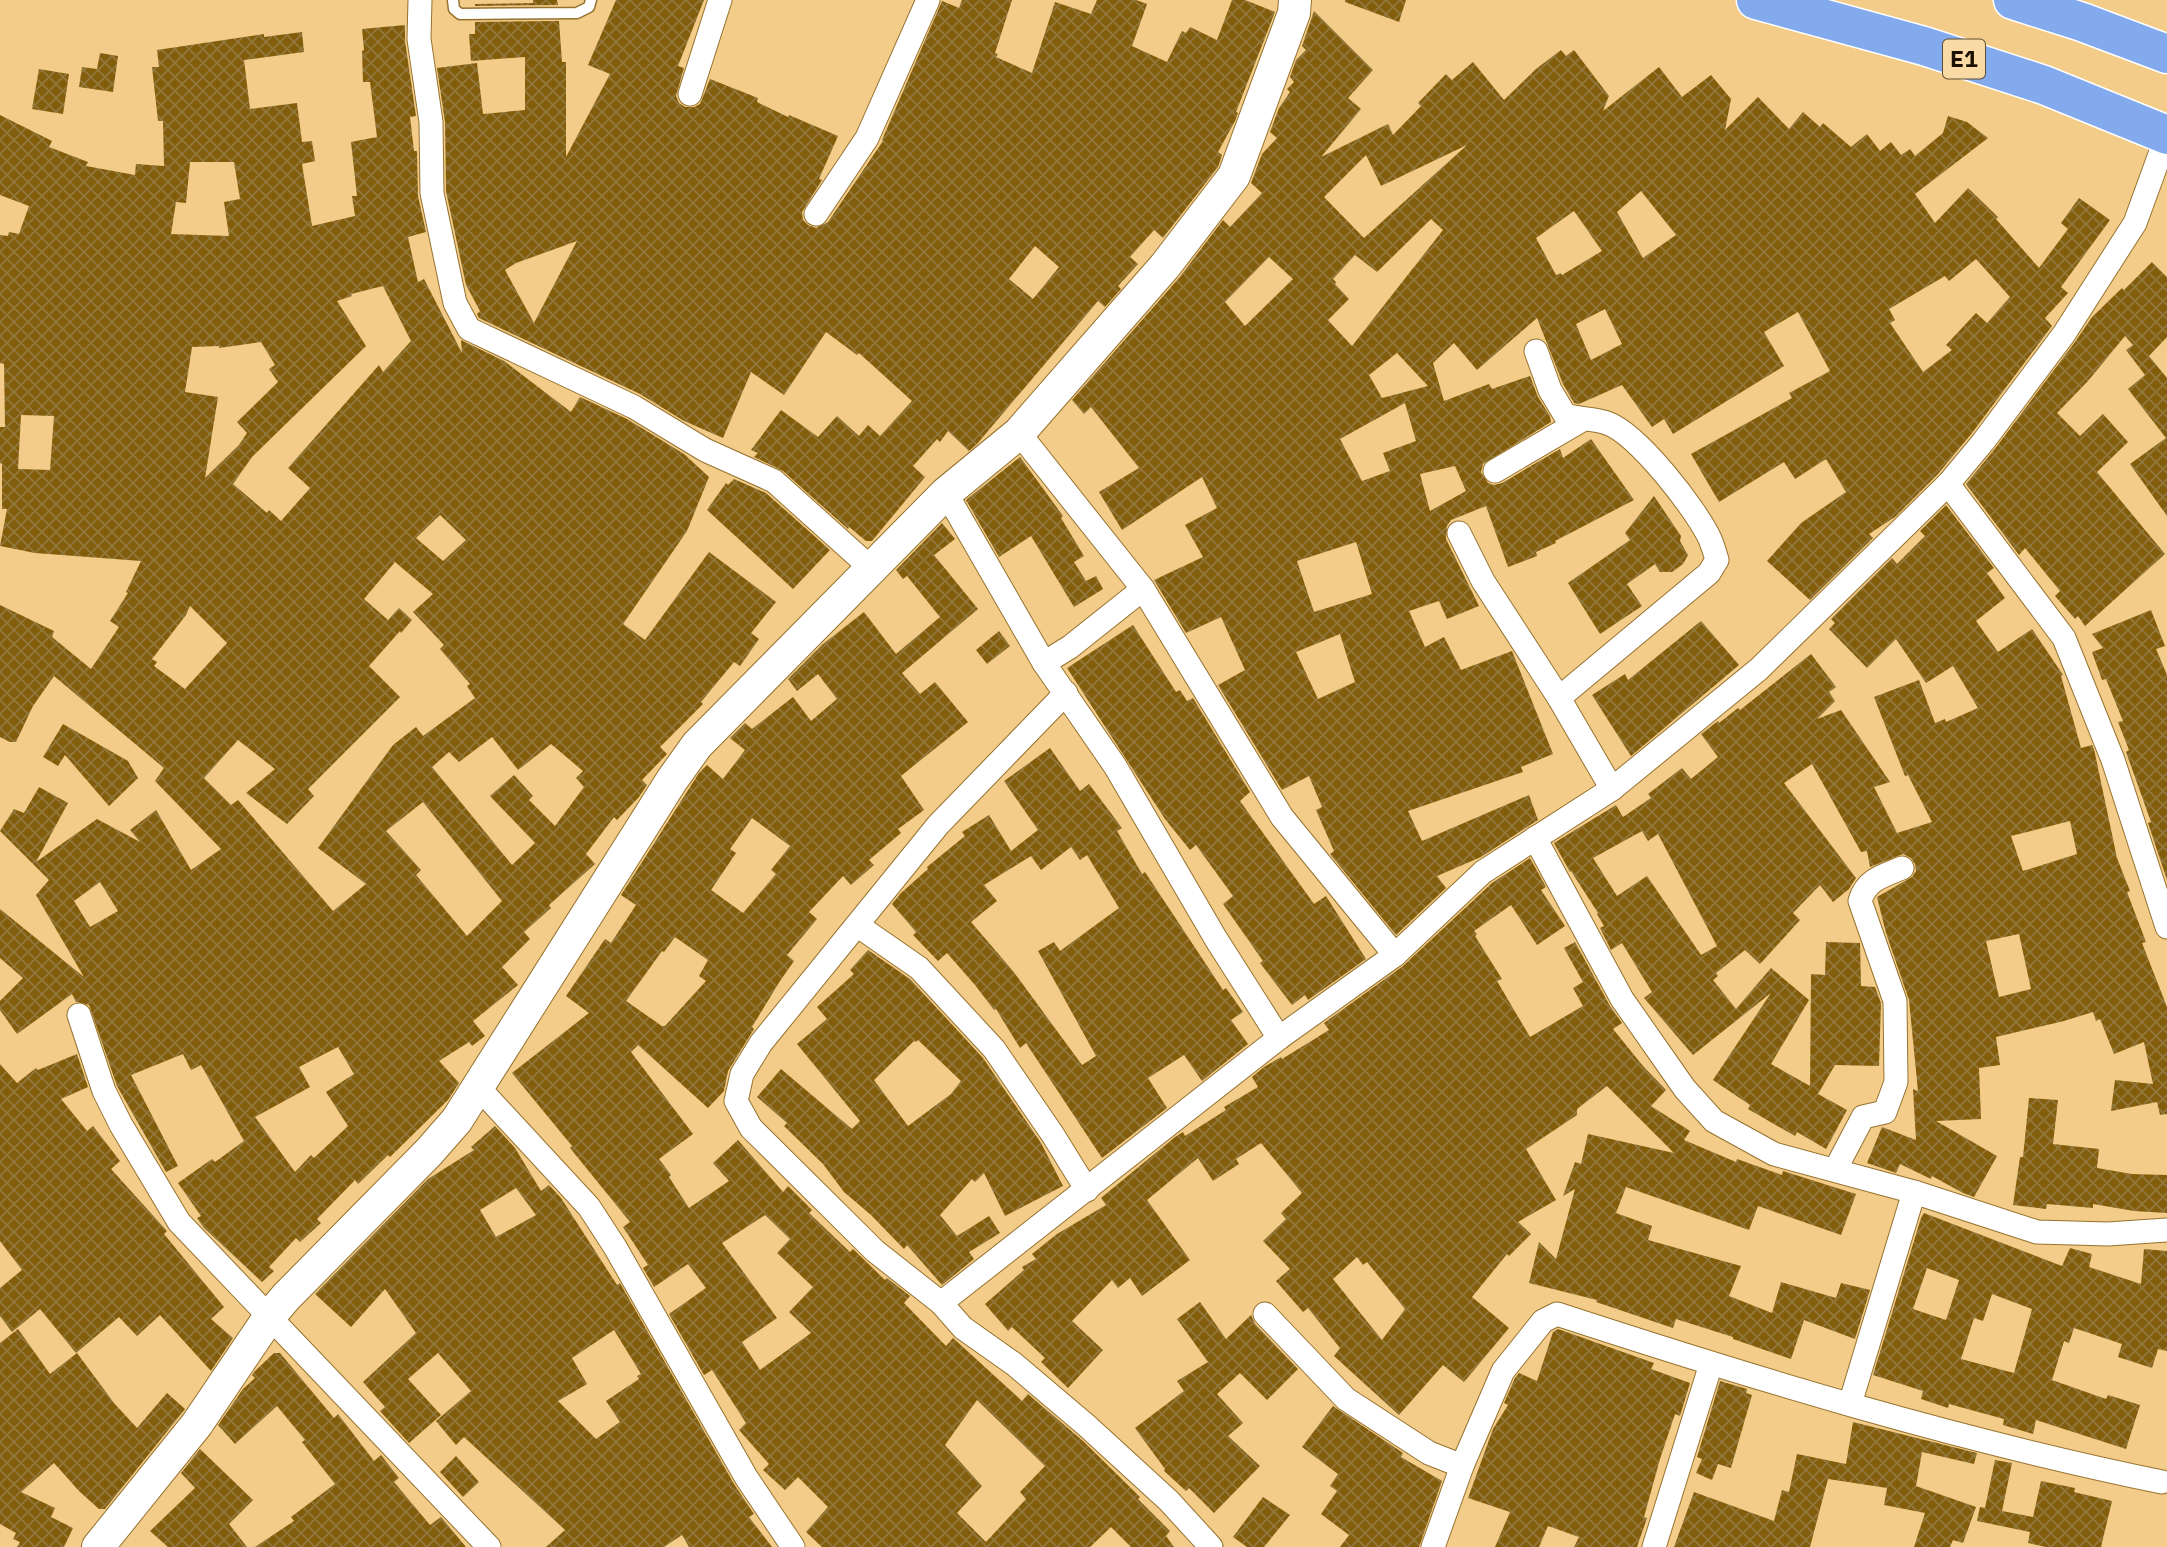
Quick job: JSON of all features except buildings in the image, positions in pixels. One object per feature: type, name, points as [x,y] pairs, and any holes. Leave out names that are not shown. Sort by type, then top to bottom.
[{"type":"highway","name":"E1","points":[[1756,0],[1912,43],[2020,77],[2167,135]]},
{"type":"highway","points":[[2013,0],[2167,54]]},
{"type":"street","points":[[420,0],[419,39],[431,122],[432,193],[456,303],[469,329],[634,407],[705,450],[774,481],[872,569]]},
{"type":"street","points":[[690,94],[720,0]]},
{"type":"street","points":[[816,214],[867,138],[928,0]]},
{"type":"street","points":[[98,1547],[190,1434],[286,1297],[457,1121],[697,745],[946,493],[1019,433],[1165,266],[1234,176],[1294,13],[1295,0]]},
{"type":"street","points":[[941,1303],[1279,1038],[1395,955],[1483,872],[1612,789],[1759,669],[1948,484],[2064,334],[2135,223],[2167,135]]},
{"type":"street","points":[[1536,351],[1550,390],[1565,415],[1607,423],[1632,440],[1675,486],[1710,538],[1717,560],[1709,573],[1559,698]]},
{"type":"street","points":[[1495,471],[1582,420]]},
{"type":"street","points":[[1019,433],[1143,589],[1282,817],[1395,955]]},
{"type":"street","points":[[1948,484],[2064,638],[2113,760],[2167,927]]},
{"type":"street","points":[[946,493],[1044,663],[1115,766],[1216,939],[1279,1038]]},
{"type":"street","points":[[1459,533],[1483,581],[1559,698],[1612,789]]},
{"type":"street","points":[[1044,663],[1070,647],[1143,589]]},
{"type":"street","points":[[1066,694],[938,825],[761,1043],[742,1074],[736,1101],[751,1128],[865,1242],[941,1303],[963,1328],[1014,1364],[1086,1425],[1169,1501],[1212,1547]]},
{"type":"street","points":[[1535,838],[1622,999],[1685,1089],[1714,1121],[1774,1154],[1914,1192],[2037,1232],[2108,1234],[2167,1230]]},
{"type":"street","points":[[1835,1170],[1863,1117],[1885,1112],[1896,1082],[1895,1001],[1860,901],[1866,886],[1878,877],[1902,868]]},
{"type":"street","points":[[857,925],[919,968],[994,1049],[1054,1135],[1087,1190]]},
{"type":"street","points":[[79,1015],[104,1091],[121,1125],[179,1222],[489,1547]]},
{"type":"street","points":[[478,1087],[589,1207],[615,1247],[746,1477],[793,1547]]},
{"type":"street","points":[[1850,1404],[1914,1192]]},
{"type":"street","points":[[1265,1314],[1346,1399],[1429,1453],[1462,1466]]},
{"type":"street","points":[[1433,1547],[1462,1466],[1503,1371],[1543,1321],[1557,1314],[1711,1364],[1850,1404],[2085,1466],[2162,1482]]},
{"type":"street","points":[[1654,1547],[1711,1364]]},
{"type":"lane","points":[[453,0],[454,9],[460,15],[576,13],[589,7],[591,0]]}]
